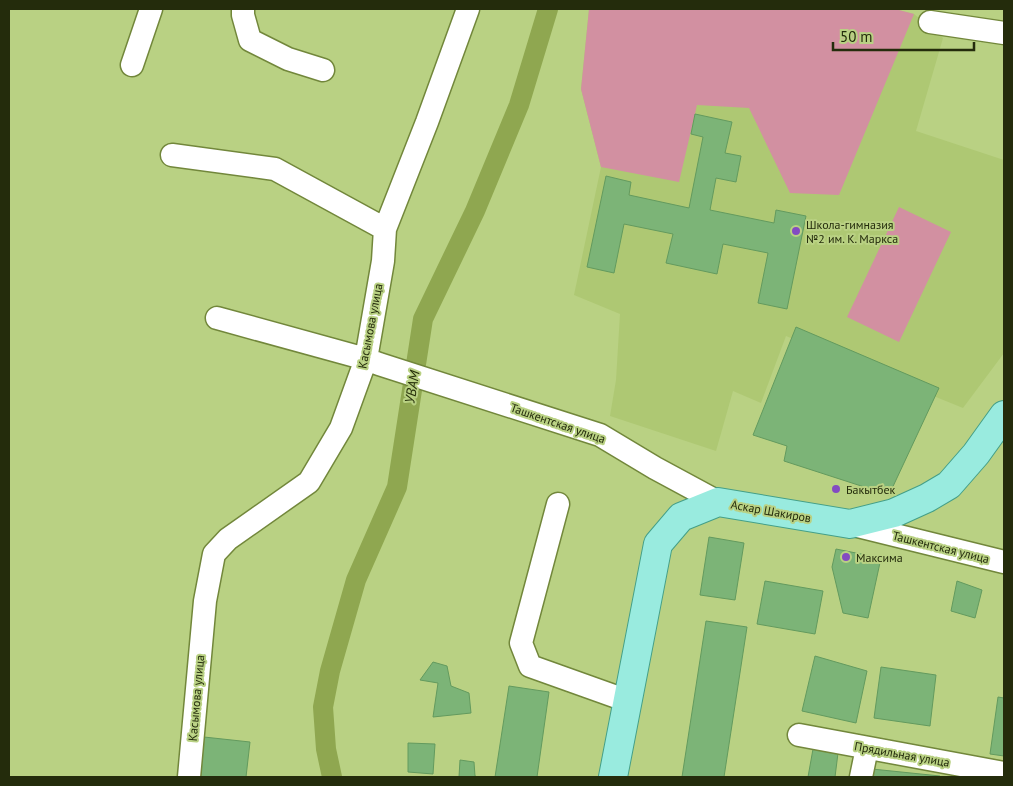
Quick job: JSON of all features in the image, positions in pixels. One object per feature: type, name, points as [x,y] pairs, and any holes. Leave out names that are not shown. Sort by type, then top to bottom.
[{"type":"main road","name":"Аскар Шакиров","points":[[613,777],[658,544],[681,518],[718,502],[850,524],[894,513],[927,498],[949,485],[976,454],[1004,416]]},
{"type":"street","points":[[132,65],[151,9]]},
{"type":"street","points":[[243,9],[250,40],[288,59],[323,70]]},
{"type":"street","name":"Касымова улица","points":[[189,777],[205,601],[214,554],[228,539],[310,482],[342,428],[373,362],[383,261],[384,229],[468,9]]},
{"type":"street","points":[[930,22],[1004,33]]},
{"type":"street","points":[[172,155],[275,169],[384,229]]},
{"type":"street","name":"Ташкентская улица","points":[[217,318],[416,375],[600,435],[655,468],[718,502]]},
{"type":"street","points":[[558,504],[521,643],[530,666],[628,701]]},
{"type":"street","name":"Ташкентская улица","points":[[850,524],[1004,562]]},
{"type":"street","name":"Прядильная улица","points":[[799,735],[1004,773]]},
{"type":"street","points":[[861,777],[867,748]]},
{"type":"shaded area","name":"Школа-гимназия №2 им. К. Маркса","points":[[589,9],[895,9],[914,14],[943,38],[916,131],[1004,160],[1004,353],[963,408],[786,336],[761,403],[733,391],[716,451],[610,416],[616,380],[620,314],[574,295],[601,167],[581,89]]},
{"type":"shaded area","points":[[589,9],[895,9],[914,14],[839,195],[790,193],[749,108],[697,105],[679,182],[601,167],[581,89]]},
{"type":"shaded area","points":[[899,207],[951,232],[899,342],[847,317]]},
{"type":"building","name":"Школа-гимназия №2 им. К. Маркса","points":[[695,114],[732,122],[725,153],[741,156],[736,182],[716,178],[710,210],[774,223],[776,210],[806,216],[787,309],[758,303],[768,253],[723,244],[717,274],[666,263],[673,234],[624,224],[614,273],[587,267],[606,176],[631,182],[629,195],[689,208],[703,137],[691,134]]},
{"type":"building","points":[[796,327],[939,388],[889,495],[784,461],[787,446],[753,435]]},
{"type":"building","points":[[709,537],[744,543],[735,600],[700,595]]},
{"type":"building","points":[[836,549],[881,558],[868,618],[843,613],[832,567]]},
{"type":"building","points":[[765,581],[823,591],[815,634],[757,624]]},
{"type":"building","points":[[957,581],[982,590],[975,618],[951,611]]},
{"type":"building","points":[[706,621],[747,627],[724,777],[682,777]]},
{"type":"building","points":[[815,656],[867,671],[856,723],[802,711]]},
{"type":"building","points":[[433,662],[447,666],[451,686],[469,693],[471,713],[433,717],[438,683],[420,680]]},
{"type":"building","points":[[881,667],[936,675],[930,726],[874,718]]},
{"type":"building","points":[[509,686],[549,692],[537,777],[495,777]]},
{"type":"building","points":[[998,697],[1004,698],[1004,756],[990,754]]},
{"type":"building","points":[[204,737],[250,742],[246,777],[199,777]]},
{"type":"building","points":[[408,743],[435,744],[433,774],[408,772]]},
{"type":"building","points":[[813,749],[838,753],[835,777],[808,777]]},
{"type":"building","points":[[460,760],[474,762],[475,776],[478,777],[459,777]]},
{"type":"building","points":[[872,769],[940,776],[940,777],[871,777]]},
{"type":"waterway","name":"УВАМ","points":[[332,777],[326,749],[323,707],[330,671],[356,580],[397,487],[423,319],[475,211],[519,105],[548,9]]},
{"type":"place","name":"Школа-гимназия №2 им. К. Маркса","points":[[796,231]]},
{"type":"place","name":"Бакытбек","points":[[836,489]]},
{"type":"place","name":"Максима","points":[[846,557]]}]
